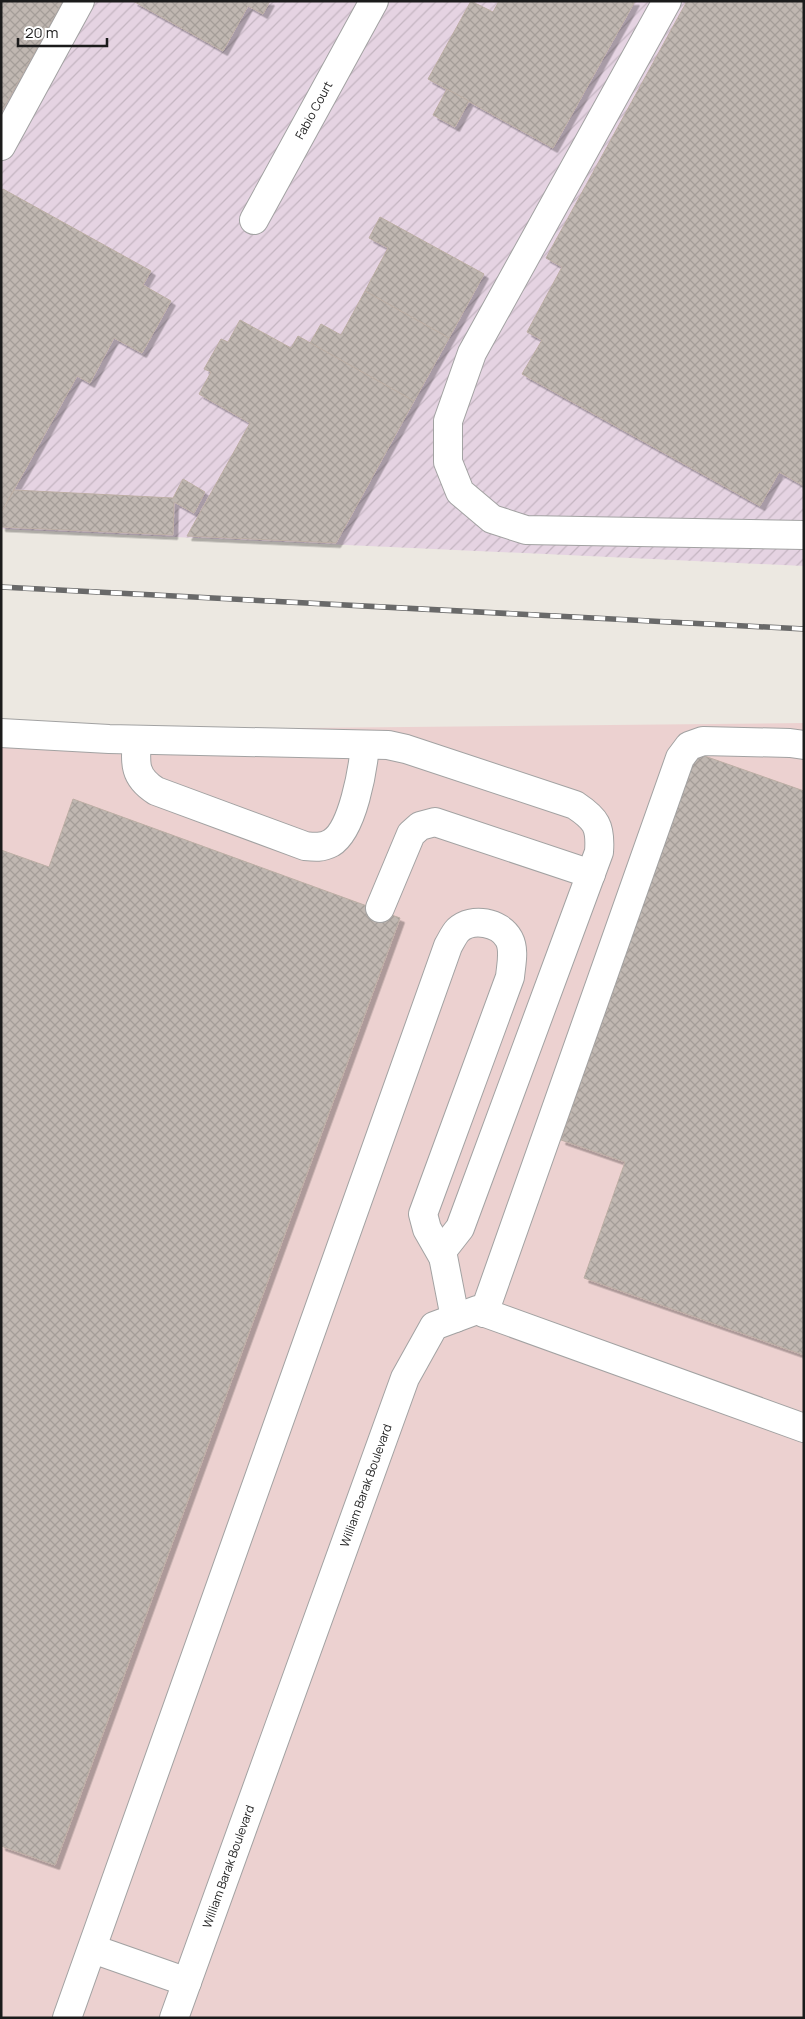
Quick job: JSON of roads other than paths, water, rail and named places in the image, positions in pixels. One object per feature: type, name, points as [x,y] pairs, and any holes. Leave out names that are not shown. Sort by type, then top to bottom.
[{"type":"street","points":[[1,146],[80,1]]},
{"type":"street","name":"Fabio Court","points":[[254,220],[374,1]]},
{"type":"street","points":[[667,1],[472,353],[448,421],[448,462],[460,492],[492,519],[526,530],[804,535]]},
{"type":"street","points":[[1,733],[137,740],[388,746],[406,749],[575,805],[591,816],[600,833],[600,852],[460,1228],[442,1251],[455,1318]]},
{"type":"street","points":[[137,740],[138,773],[146,784],[156,791],[305,846],[320,847],[332,842],[342,832],[350,813],[362,772],[365,745]]},
{"type":"street","points":[[484,1313],[680,758],[690,746],[703,741],[790,743],[804,746]]},
{"type":"street","points":[[380,908],[411,834],[420,826],[435,822],[591,874]]},
{"type":"street","points":[[68,2018],[448,946],[458,930],[471,922],[484,922],[501,930],[510,939],[512,954],[510,977],[423,1214],[427,1228],[443,1257]]},
{"type":"street","name":"William Barak Boulevard","points":[[174,2018],[406,1378],[434,1326],[477,1310],[804,1428]]},
{"type":"street","points":[[93,1949],[187,1982]]},
{"type":"railway","points":[[1,587],[804,629]]}]
